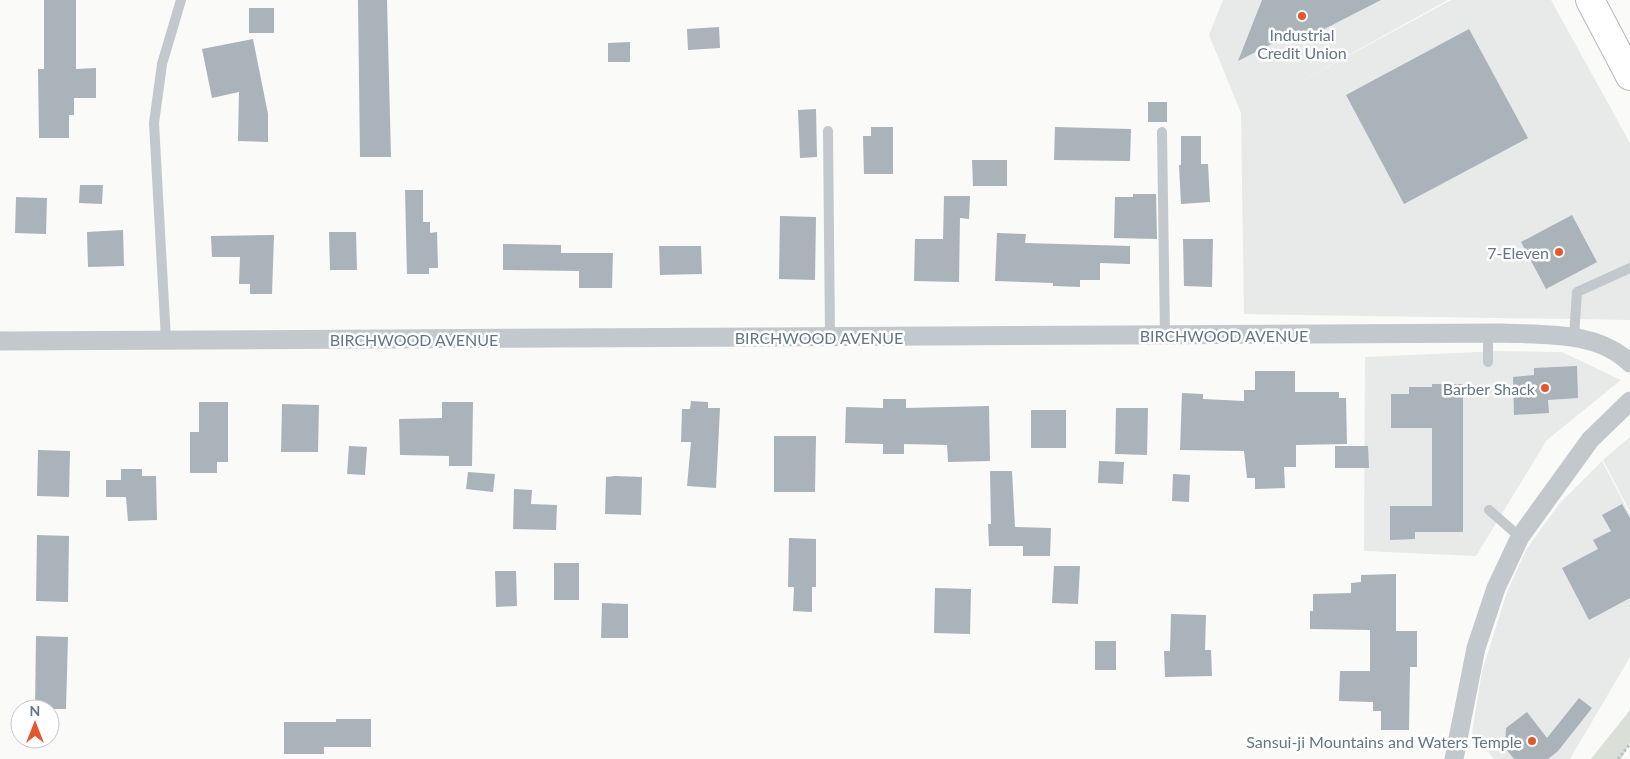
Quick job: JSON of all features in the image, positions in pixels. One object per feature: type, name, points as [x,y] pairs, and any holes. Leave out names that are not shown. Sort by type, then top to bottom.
[{"type":"main road","points":[[1590,0],[1619,46],[1630,76]]},
{"type":"street","name":"BIRCHWOOD AVENUE","points":[[0,341],[1488,333],[1574,337],[1599,344],[1624,357],[1630,364]]},
{"type":"street","points":[[1454,759],[1476,648],[1496,588],[1520,537],[1590,440],[1630,401]]},
{"type":"lane","points":[[166,340],[154,123],[162,64],[181,0]]},
{"type":"lane","points":[[828,131],[830,337]]},
{"type":"lane","points":[[1162,132],[1165,335]]},
{"type":"lane","points":[[1574,337],[1577,292],[1630,268]]},
{"type":"lane","points":[[1488,333],[1488,362]]},
{"type":"lane","points":[[1489,510],[1520,537]]},
{"type":"path","points":[[1618,759],[1630,744]]},
{"type":"shaded area","points":[[1223,0],[1448,0],[1291,87],[1451,0],[1551,0],[1630,143],[1630,320],[1244,314],[1241,113],[1209,35]]},
{"type":"shaded area","points":[[1500,351],[1562,352],[1621,380],[1547,440],[1476,556],[1364,551],[1365,357]]},
{"type":"shaded area","points":[[1630,437],[1630,512],[1603,460]]},
{"type":"shaded area","points":[[1602,461],[1630,515],[1630,657],[1570,759],[1494,759],[1472,733],[1482,671],[1507,592],[1526,550],[1559,504]]},
{"type":"shaded area","points":[[1630,710],[1630,743],[1621,759],[1591,759]]},
{"type":"building","points":[[44,0],[76,0],[76,69],[96,68],[96,98],[74,98],[74,115],[69,115],[69,138],[39,138],[38,69],[44,69]]},
{"type":"building","points":[[358,0],[387,0],[391,157],[360,157]]},
{"type":"building","name":"Industrial Credit Union","points":[[1262,0],[1381,0],[1297,43],[1293,33],[1238,61]]},
{"type":"building","points":[[249,8],[274,8],[274,33],[249,33]]},
{"type":"building","points":[[719,27],[720,48],[688,50],[687,29]]},
{"type":"building","points":[[1469,29],[1528,138],[1404,204],[1346,95]]},
{"type":"building","points":[[253,39],[268,114],[268,142],[238,141],[239,92],[212,98],[202,49]]},
{"type":"building","points":[[630,42],[630,62],[608,62],[608,43]]},
{"type":"building","points":[[1148,102],[1167,102],[1167,122],[1148,122]]},
{"type":"building","points":[[816,109],[817,157],[800,158],[798,110]]},
{"type":"building","points":[[871,127],[893,127],[893,174],[864,174],[863,136],[871,136]]},
{"type":"building","points":[[1055,127],[1131,129],[1130,161],[1054,160]]},
{"type":"building","points":[[1181,136],[1201,136],[1201,164],[1208,164],[1210,202],[1181,204],[1179,165],[1181,165]]},
{"type":"building","points":[[972,160],[1007,160],[1007,186],[973,186]]},
{"type":"building","points":[[80,185],[103,185],[102,204],[79,203]]},
{"type":"building","points":[[405,190],[423,190],[423,222],[430,222],[430,233],[437,232],[438,268],[429,268],[429,274],[407,274]]},
{"type":"building","points":[[1133,194],[1156,194],[1157,239],[1114,238],[1115,197],[1133,197]]},
{"type":"building","points":[[944,196],[970,196],[969,219],[960,218],[959,282],[914,281],[915,239],[943,239]]},
{"type":"building","points":[[16,197],[47,198],[46,234],[15,233]]},
{"type":"building","name":"7-Eleven","points":[[1572,215],[1597,262],[1546,289],[1521,242]]},
{"type":"building","points":[[780,216],[816,217],[815,280],[779,279]]},
{"type":"building","points":[[123,230],[124,266],[88,267],[87,232]]},
{"type":"building","points":[[329,232],[356,232],[357,270],[330,270]]},
{"type":"building","points":[[997,233],[1026,234],[1025,243],[1130,246],[1130,264],[1100,263],[1100,280],[1080,280],[1080,287],[1053,286],[1053,283],[995,281]]},
{"type":"building","points":[[274,235],[272,294],[250,294],[250,284],[239,284],[240,257],[212,257],[211,236]]},
{"type":"building","points":[[1183,239],[1213,239],[1212,287],[1184,286]]},
{"type":"building","points":[[503,244],[561,245],[561,253],[613,253],[612,288],[579,288],[579,271],[503,270]]},
{"type":"building","points":[[659,246],[701,246],[702,274],[660,275]]},
{"type":"building","points":[[1577,366],[1578,398],[1548,400],[1549,413],[1514,415],[1513,377],[1534,375],[1534,368]]},
{"type":"building","points":[[1255,371],[1295,371],[1295,392],[1339,392],[1339,398],[1346,398],[1347,444],[1296,445],[1296,467],[1284,467],[1285,488],[1255,489],[1255,478],[1247,478],[1244,451],[1180,450],[1182,393],[1203,394],[1203,399],[1244,401],[1244,390],[1255,390]]},
{"type":"building","points":[[1432,384],[1463,384],[1463,532],[1415,532],[1415,539],[1390,540],[1390,506],[1432,506],[1432,428],[1391,428],[1391,394],[1409,394],[1409,387],[1432,387]]},
{"type":"building","points":[[883,399],[906,399],[906,408],[989,406],[990,461],[948,462],[947,445],[904,444],[904,454],[883,454],[883,444],[845,443],[846,407],[883,408]]},
{"type":"building","points":[[691,401],[708,402],[708,408],[720,408],[716,488],[687,486],[691,442],[681,442],[682,409],[690,409]]},
{"type":"building","points":[[199,402],[228,402],[228,462],[217,462],[217,473],[190,473],[190,432],[199,432]]},
{"type":"building","points":[[442,402],[473,402],[472,466],[449,466],[449,456],[400,455],[399,419],[442,418]]},
{"type":"building","points":[[282,404],[319,405],[318,452],[281,452]]},
{"type":"building","points":[[1116,408],[1148,408],[1147,455],[1115,454]]},
{"type":"building","points":[[1031,410],[1066,410],[1066,448],[1031,448]]},
{"type":"building","points":[[774,436],[816,436],[815,492],[774,492]]},
{"type":"building","points":[[349,446],[367,447],[365,475],[347,474]]},
{"type":"building","points":[[1335,446],[1368,446],[1369,468],[1335,468]]},
{"type":"building","points":[[38,450],[70,451],[69,497],[37,496]]},
{"type":"building","points":[[1099,461],[1124,462],[1123,484],[1098,483]]},
{"type":"building","points":[[121,469],[142,469],[142,476],[156,476],[157,520],[128,521],[126,497],[106,497],[106,480],[121,480]]},
{"type":"building","points":[[990,471],[1012,471],[1015,527],[1051,528],[1050,556],[1023,556],[1023,546],[989,546],[988,524],[991,524]]},
{"type":"building","points":[[468,472],[495,474],[493,492],[466,489]]},
{"type":"building","points":[[1173,474],[1190,475],[1189,502],[1172,501]]},
{"type":"building","points":[[606,477],[642,477],[641,515],[605,514]]},
{"type":"building","points":[[514,489],[532,490],[531,504],[557,505],[556,530],[513,529]]},
{"type":"building","points":[[1622,504],[1630,518],[1630,598],[1589,620],[1562,568],[1598,549],[1593,540],[1611,531],[1602,515]]},
{"type":"building","points":[[37,535],[69,536],[68,602],[36,601]]},
{"type":"building","points":[[789,538],[816,539],[816,587],[812,587],[812,612],[793,611],[794,587],[788,587]]},
{"type":"building","points":[[554,563],[579,563],[579,600],[554,600]]},
{"type":"building","points":[[1054,566],[1080,566],[1078,604],[1052,603]]},
{"type":"building","points":[[495,571],[516,571],[517,606],[496,607]]},
{"type":"building","points":[[1396,574],[1396,631],[1417,631],[1417,667],[1410,667],[1409,730],[1381,730],[1381,711],[1373,711],[1373,702],[1339,701],[1340,671],[1370,671],[1370,630],[1310,629],[1310,611],[1313,611],[1313,594],[1351,593],[1351,583],[1361,582],[1361,575]]},
{"type":"building","points":[[935,588],[971,589],[970,634],[934,633]]},
{"type":"building","points":[[602,603],[628,604],[628,638],[601,638]]},
{"type":"building","points":[[1171,614],[1206,615],[1205,650],[1211,650],[1212,676],[1165,677],[1164,651],[1170,651]]},
{"type":"building","points":[[36,636],[68,637],[66,709],[60,709],[60,699],[35,699]]},
{"type":"building","points":[[1095,641],[1116,641],[1116,670],[1095,670]]},
{"type":"building","points":[[1579,698],[1592,708],[1558,751],[1548,759],[1514,759],[1505,748],[1506,728],[1527,712],[1547,738]]},
{"type":"building","points":[[336,719],[371,719],[371,747],[324,747],[324,754],[284,754],[284,722],[336,722]]},
{"type":"place","name":"Industrial Credit Union","points":[[1302,16]]},
{"type":"place","name":"7-Eleven","points":[[1559,252]]},
{"type":"place","name":"Barber Shack","points":[[1545,388]]},
{"type":"place","name":"Sansui-ji Mountains and Waters Temple","points":[[1532,741]]}]
